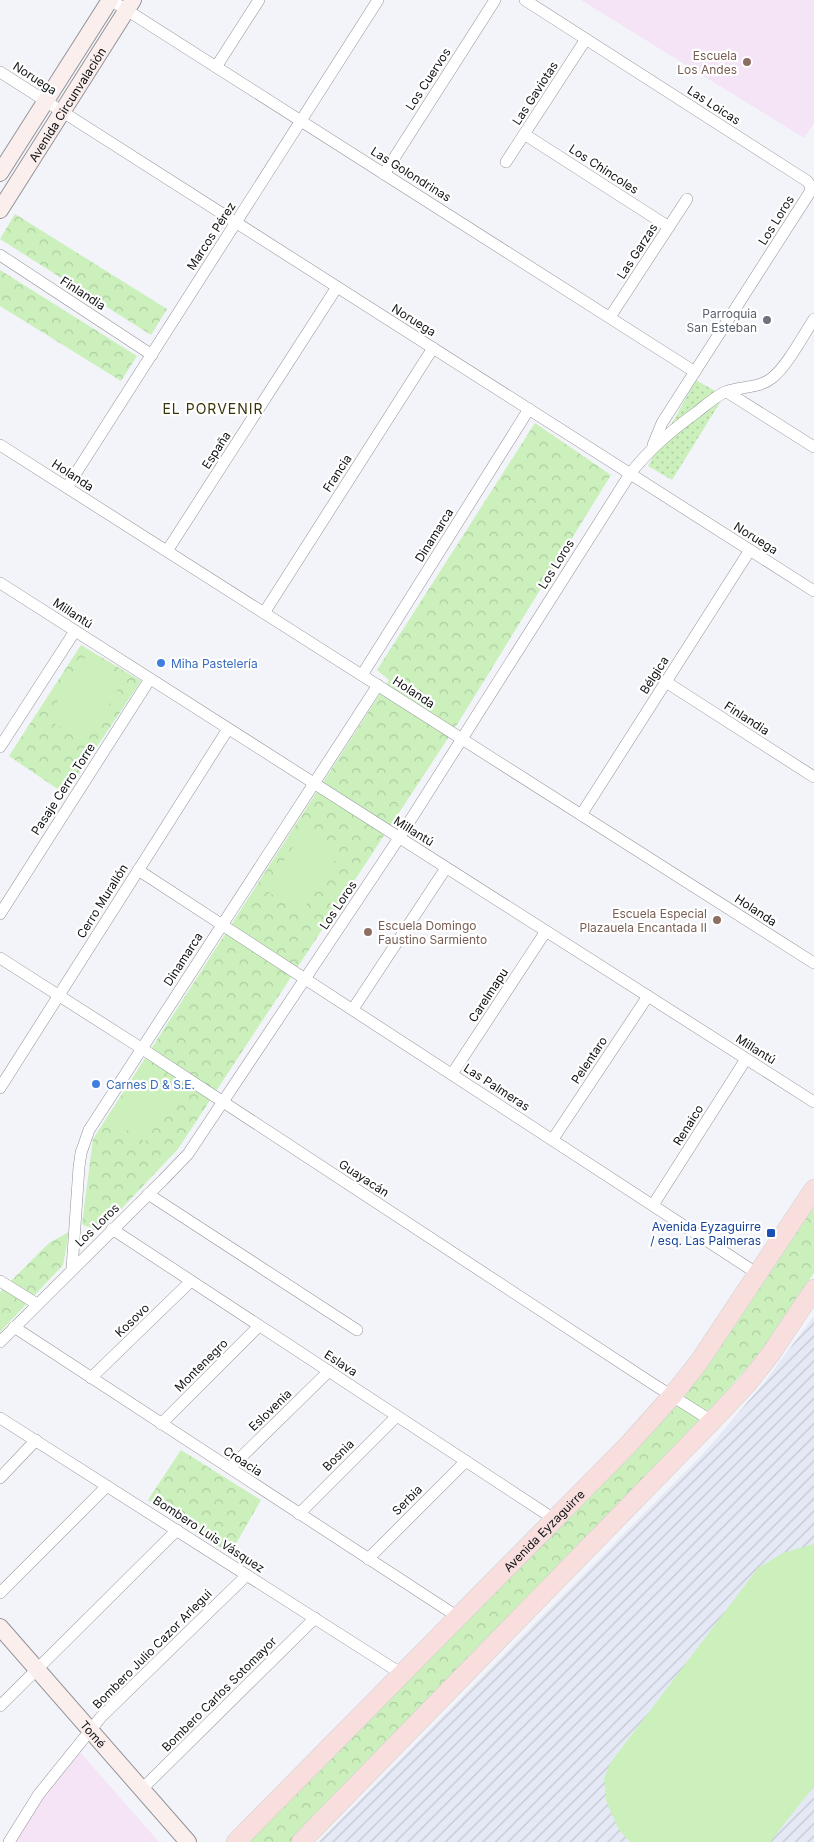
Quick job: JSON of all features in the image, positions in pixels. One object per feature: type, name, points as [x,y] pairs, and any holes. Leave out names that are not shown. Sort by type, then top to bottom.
[{"type":"main road","name":"Avenida Eyzaguirre","points":[[236,1842],[629,1444],[672,1396],[714,1341],[814,1189]]},
{"type":"main road","points":[[301,1842],[747,1384],[772,1352],[814,1289]]},
{"type":"street","name":"Las Golondrinas","points":[[111,0],[130,5],[216,67],[696,372]]},
{"type":"street","name":"Avenida Circunvalación","points":[[0,173],[111,0]]},
{"type":"street","points":[[216,67],[259,0]]},
{"type":"street","name":"Marcos Pérez","points":[[67,487],[378,0]]},
{"type":"street","name":"Los Cuervos","points":[[384,174],[496,0]]},
{"type":"street","name":"Las Loicas","points":[[525,0],[811,186]]},
{"type":"street","name":"Avenida Circunvalación","points":[[0,210],[130,5]]},
{"type":"street","name":"Las Gaviotas","points":[[506,162],[586,39]]},
{"type":"street","name":"Noruega","points":[[0,72],[814,591]]},
{"type":"street","name":"Los Chincoles","points":[[524,134],[668,228]]},
{"type":"street","name":"Los Loros","points":[[653,447],[662,424],[811,186]]},
{"type":"street","name":"Las Garzas","points":[[610,318],[687,199]]},
{"type":"street","name":"Finlandia","points":[[0,255],[152,355]]},
{"type":"street","name":"España","points":[[167,551],[337,287]]},
{"type":"street","name":"Los Loros","points":[[0,1342],[188,1154],[399,838],[630,474],[653,447],[671,431],[727,392],[757,386],[771,379],[781,369],[814,319]]},
{"type":"street","name":"Francia","points":[[264,613],[433,348]]},
{"type":"street","points":[[727,392],[814,447]]},
{"type":"street","name":"Dinamarca","points":[[362,675],[529,410]]},
{"type":"street","name":"Holanda","points":[[0,444],[814,963]]},
{"type":"street","name":"Bélgica","points":[[581,815],[750,550]]},
{"type":"street","name":"Millantú","points":[[0,583],[814,1102]]},
{"type":"street","points":[[0,747],[75,631]]},
{"type":"street","name":"Pasaje Cerro Torre","points":[[0,914],[150,679]]},
{"type":"street","name":"Finlandia","points":[[666,682],[814,777]]},
{"type":"street","name":"Dinamarca","points":[[72,1269],[79,1167],[85,1139],[93,1121],[378,685]]},
{"type":"street","name":"Cerro Murallón","points":[[0,1088],[228,728]]},
{"type":"street","points":[[353,1009],[446,868]]},
{"type":"street","name":"Las Palmeras","points":[[138,870],[758,1274]]},
{"type":"street","name":"Carelmapu","points":[[452,1074],[546,932]]},
{"type":"street","name":"Guayacán","points":[[0,958],[712,1421]]},
{"type":"street","name":"Pelentaro","points":[[553,1139],[648,996]]},
{"type":"street","name":"Renaico","points":[[653,1205],[746,1059]]},
{"type":"street","points":[[148,1194],[357,1330]]},
{"type":"street","name":"Eslava","points":[[112,1229],[554,1519]]},
{"type":"street","points":[[0,1281],[37,1304]]},
{"type":"street","name":"Kosovo","points":[[92,1378],[191,1281]]},
{"type":"street","name":"Montenegro","points":[[162,1424],[259,1326]]},
{"type":"street","name":"Croacia","points":[[14,1327],[458,1617]]},
{"type":"street","name":"Eslovenia","points":[[230,1468],[329,1371]]},
{"type":"street","name":"Bosnia","points":[[299,1514],[397,1416]]},
{"type":"street","name":"Bombero Luis Vásquez","points":[[0,1418],[402,1674]]},
{"type":"street","points":[[0,1478],[36,1440]]},
{"type":"street","name":"Serbia","points":[[368,1559],[466,1461]]},
{"type":"street","points":[[0,1593],[107,1486]]},
{"type":"street","points":[[0,1706],[177,1530]]},
{"type":"street","name":"Bombero Julio Cazor Arlegui","points":[[9,1842],[39,1794],[101,1717],[246,1575]]},
{"type":"street","name":"Bombero Carlos Sotomayor","points":[[142,1789],[315,1618]]},
{"type":"street","name":"Tomé","points":[[0,1627],[188,1842]]},
{"type":"shaded area","name":"Escuela Los Andes","points":[[581,0],[814,0],[814,123],[804,138]]},
{"type":"shaded area","points":[[814,1316],[814,1842],[318,1842],[703,1454],[763,1384]]},
{"type":"shaded area","points":[[79,1751],[159,1842],[14,1842],[45,1792]]},
{"type":"green space","points":[[15,214],[167,309],[151,335],[0,239]]},
{"type":"green space","points":[[0,270],[137,356],[121,381],[0,306]]},
{"type":"green space","points":[[696,380],[724,396],[672,480],[648,466]]},
{"type":"green space","points":[[535,423],[611,475],[458,723],[178,1149],[107,1224],[96,1231],[82,1224],[93,1139],[389,680],[377,670]]},
{"type":"green space","points":[[81,645],[141,681],[65,794],[9,756]]},
{"type":"green space","points":[[87,654],[125,678],[86,743],[47,719]]},
{"type":"green space","points":[[304,830],[340,853],[301,913],[265,890]]},
{"type":"green space","points":[[145,1064],[181,1087],[145,1142],[109,1117]]},
{"type":"green space","points":[[814,1195],[814,1273],[762,1350],[720,1399],[292,1842],[244,1842],[659,1421]]},
{"type":"green space","points":[[69,1232],[63,1265],[0,1332],[0,1292],[49,1243]]},
{"type":"green space","points":[[181,1450],[261,1500],[230,1554],[148,1500]]},
{"type":"green space","points":[[814,1544],[814,1786],[770,1842],[630,1842],[619,1830],[606,1801],[604,1778],[611,1762],[758,1568],[783,1553]]},
{"type":"place","name":"Escuela Los Andes","points":[[747,62]]},
{"type":"place","name":"Parroquia San Esteban","points":[[767,320]]},
{"type":"place","name":"Miha Pastelería","points":[[161,663]]},
{"type":"place","name":"Escuela Especial Plazauela Encantada II","points":[[717,920]]},
{"type":"place","name":"Escuela Domingo Faustino Sarmiento","points":[[368,932]]},
{"type":"place","name":"Carnes D & S.E.","points":[[96,1084]]},
{"type":"place","name":"Avenida Eyzaguirre / esq. Las Palmeras","points":[[771,1233]]},
{"type":"district","name":"EL PORVENIR","points":[[213,408]]}]
